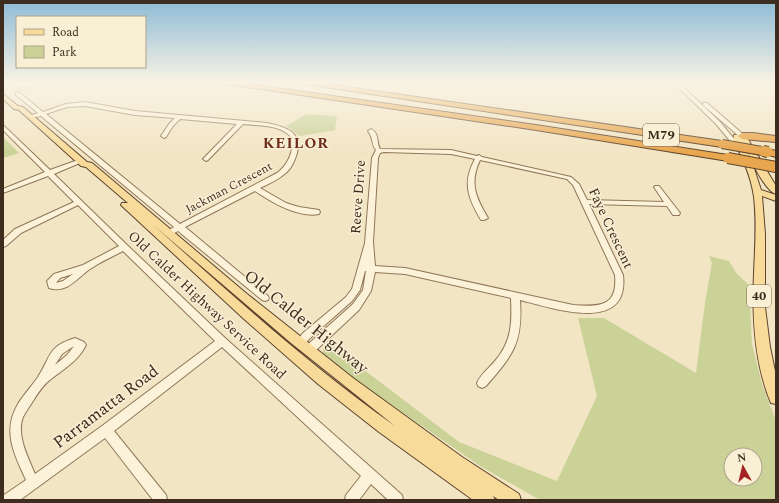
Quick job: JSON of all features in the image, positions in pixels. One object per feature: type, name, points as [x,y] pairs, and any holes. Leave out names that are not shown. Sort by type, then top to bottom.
[{"type":"highway","name":"M79","points":[[386,105],[492,120],[776,167]]},
{"type":"highway","name":"M79","points":[[465,105],[535,115],[772,153]]},
{"type":"highway","points":[[742,136],[758,136],[776,139]]},
{"type":"main road","name":"Old Calder Highway","points":[[13,105],[16,108],[21,108],[82,162],[89,165],[165,235],[301,349],[482,480],[513,500]]},
{"type":"main road","points":[[776,191],[766,179],[756,158],[742,136],[736,139],[746,157],[758,192],[776,198]]},
{"type":"main road","name":"40","points":[[758,192],[761,217],[759,294],[761,328],[764,355],[776,398]]},
{"type":"main road","name":"Old Calder Highway","points":[[301,349],[362,410],[487,500]]},
{"type":"street","points":[[32,105],[264,298]]},
{"type":"street","name":"Jackman Crescent","points":[[30,117],[69,105]]},
{"type":"street","name":"Jackman Crescent","points":[[93,105],[129,112],[280,128],[291,134],[296,142],[291,160],[286,169],[255,188],[165,235]]},
{"type":"street","points":[[700,105],[732,139],[752,173]]},
{"type":"street","points":[[706,105],[742,136]]},
{"type":"street","points":[[164,136],[171,125],[180,117]]},
{"type":"street","points":[[206,160],[241,123]]},
{"type":"street","name":"Old Calder Highway Service Road","points":[[3,127],[34,159],[42,165],[48,173],[222,341],[397,500]]},
{"type":"street","points":[[371,131],[375,136],[377,153]]},
{"type":"street","name":"Faye Crescent","points":[[367,268],[405,271],[573,309],[586,310],[609,305],[619,296],[621,283],[619,274],[576,184],[564,176],[479,157],[439,151],[377,153]]},
{"type":"street","name":"Reeve Drive","points":[[301,349],[363,298],[369,286],[367,268],[377,153]]},
{"type":"street","points":[[479,157],[471,173],[470,180],[478,208],[484,218]]},
{"type":"street","points":[[3,191],[48,173],[82,162]]},
{"type":"street","points":[[658,187],[676,213]]},
{"type":"street","points":[[255,188],[281,205],[316,212]]},
{"type":"street","points":[[3,244],[18,231],[79,202]]},
{"type":"street","points":[[585,202],[669,204]]},
{"type":"street","points":[[86,267],[124,247]]},
{"type":"street","points":[[482,383],[503,359],[514,338],[517,320],[515,296]]},
{"type":"street","name":"Parramatta Road","points":[[9,500],[106,430],[222,341]]},
{"type":"street","points":[[33,483],[17,442],[16,425],[20,413],[32,391],[43,378]]},
{"type":"street","points":[[106,430],[161,500]]},
{"type":"street","points":[[351,500],[369,476]]},
{"type":"green space","points":[[307,114],[337,116],[335,130],[300,136],[286,126]]},
{"type":"green space","points":[[3,137],[19,153],[3,158]]},
{"type":"green space","points":[[709,256],[729,261],[737,274],[749,285],[752,344],[762,384],[776,421],[776,500],[540,500],[480,466],[328,361],[323,353],[323,349],[330,344],[459,442],[557,481],[597,396],[578,318],[604,318],[696,373],[712,263]]},
{"type":"district","name":"KEILOR","points":[[296,143]]}]
